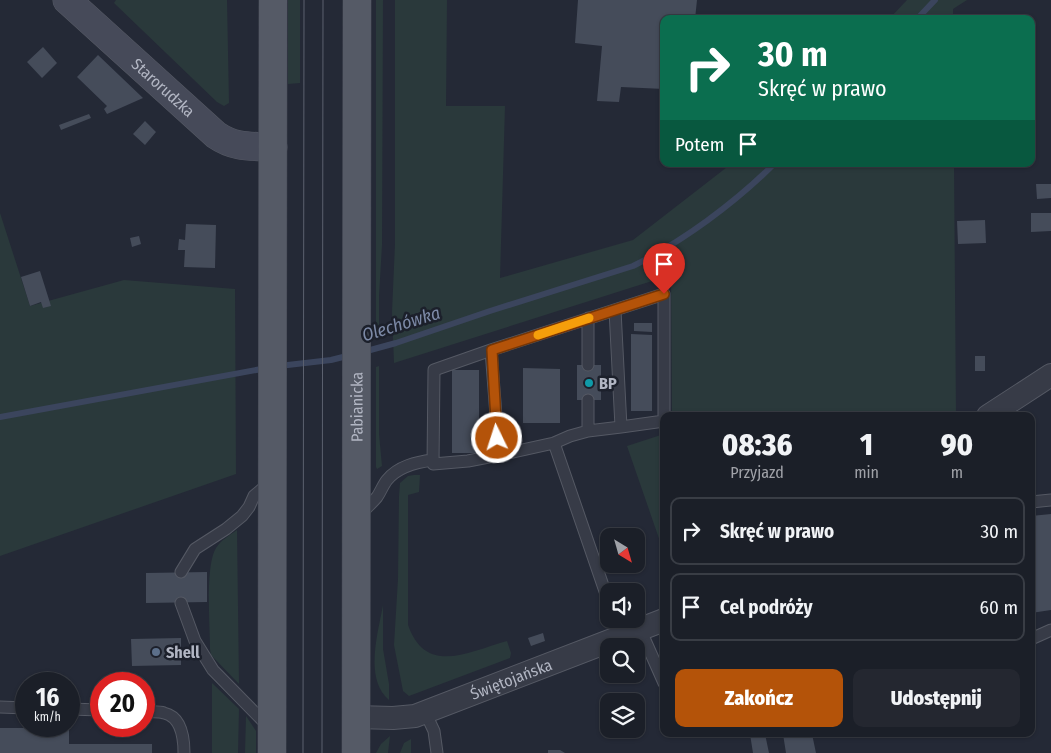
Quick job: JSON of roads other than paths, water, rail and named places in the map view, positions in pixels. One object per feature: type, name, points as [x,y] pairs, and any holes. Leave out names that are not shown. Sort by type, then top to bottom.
[{"type":"main road","points":[[272,741],[273,0]]},
{"type":"main road","name":"Pabianicka","points":[[356,753],[357,0]]},
{"type":"street","name":"Starorudzka","points":[[68,0],[216,135],[240,146],[272,147]]},
{"type":"street","points":[[994,412],[1051,374]]},
{"type":"street","name":"Świętojańska","points":[[645,624],[660,621]]},
{"type":"street","name":"Świętojańska","points":[[356,718],[404,717],[425,712],[625,628]]},
{"type":"lane","points":[[660,422],[588,431],[570,436],[554,444],[468,461],[433,464],[434,370],[664,294],[664,412]]},
{"type":"lane","points":[[615,310],[621,428]]},
{"type":"lane","points":[[588,318],[588,365]]},
{"type":"lane","points":[[492,350],[498,455]]},
{"type":"lane","points":[[588,400],[588,431]]},
{"type":"lane","points":[[554,444],[602,583]]},
{"type":"lane","points":[[356,519],[377,496],[387,480],[395,473],[419,462],[433,460]]},
{"type":"lane","points":[[181,572],[195,549],[242,516],[254,496],[272,481]]},
{"type":"lane","points":[[1035,502],[1051,500]]},
{"type":"lane","points":[[181,603],[195,642],[213,670],[272,741]]},
{"type":"lane","points":[[625,628],[660,677]]},
{"type":"lane","points":[[1035,637],[1051,630]]},
{"type":"lane","points":[[0,707],[15,708]]},
{"type":"lane","points":[[425,712],[434,731],[437,753]]},
{"type":"lane","points":[[155,713],[165,713],[173,718],[183,732],[184,753]]},
{"type":"waterway","name":"Olechówka","points":[[921,15],[935,0]]},
{"type":"waterway","name":"Olechówka","points":[[363,352],[633,266],[707,221],[771,167]]},
{"type":"waterway","name":"Olechówka","points":[[279,366],[331,360],[351,355]]},
{"type":"waterway","name":"Olechówka","points":[[0,417],[267,368]]},
{"type":"tram line","points":[[303,753],[304,0]]},
{"type":"tram line","points":[[322,753],[323,0]]},
{"type":"place","name":"BP","points":[[589,383]]},
{"type":"place","name":"Shell","points":[[156,652]]}]
